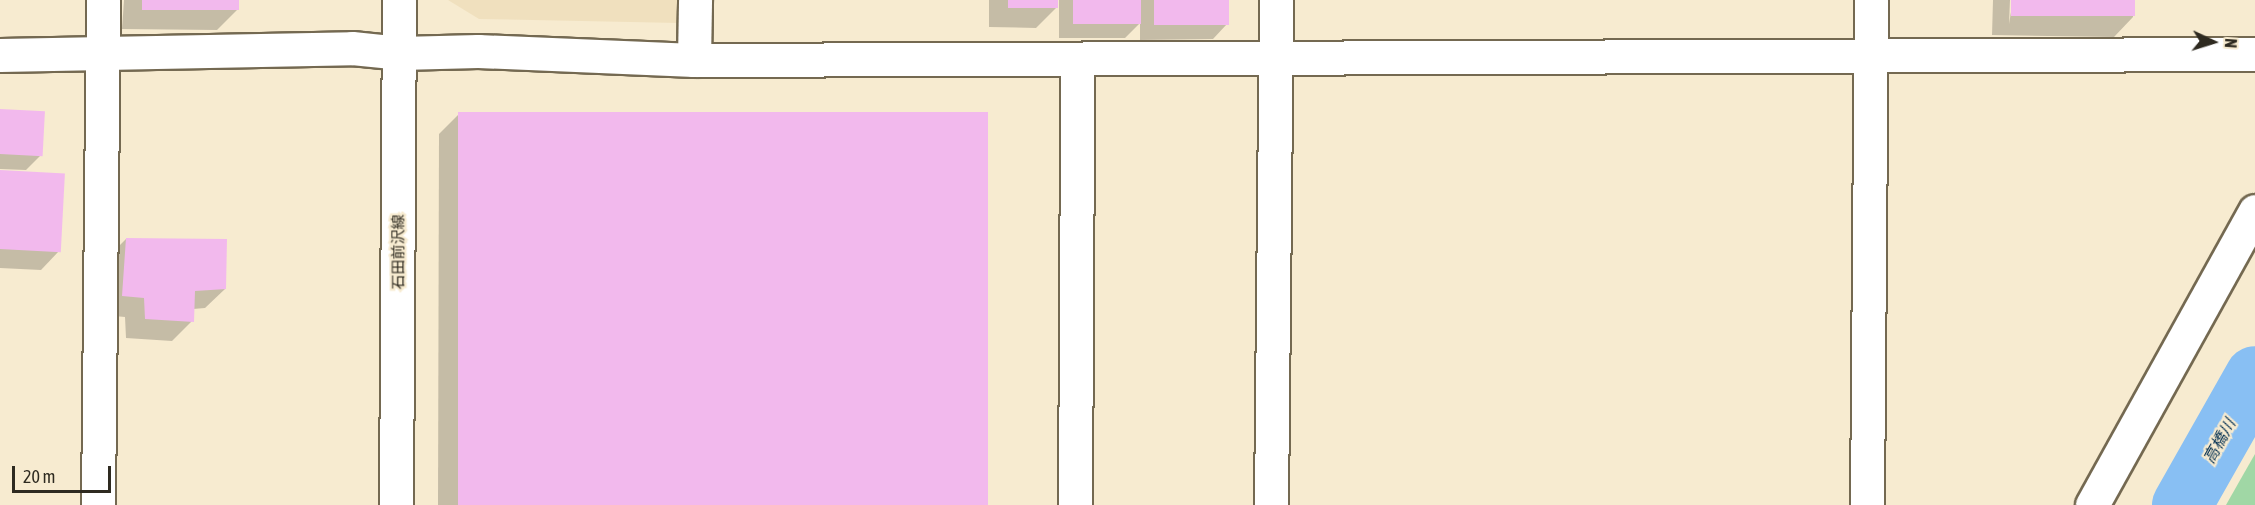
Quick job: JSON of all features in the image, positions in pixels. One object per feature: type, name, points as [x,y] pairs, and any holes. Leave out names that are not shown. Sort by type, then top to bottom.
[{"type":"street","points":[[98,505],[103,0]]},
{"type":"street","name":"石田前沢線","points":[[396,505],[399,0]]},
{"type":"street","points":[[694,60],[695,0]]},
{"type":"street","points":[[1271,505],[1275,0]]},
{"type":"street","points":[[1867,505],[1871,0]]},
{"type":"street","points":[[0,55],[102,55],[352,48],[400,53],[478,51],[694,60],[2255,54]]},
{"type":"street","points":[[1075,505],[1077,59]]},
{"type":"street","points":[[2092,505],[2255,211]]},
{"type":"shaded area","points":[[448,0],[679,0],[679,23],[479,19]]},
{"type":"green space","points":[[2255,454],[2255,505],[2226,505],[2239,482]]},
{"type":"building","points":[[142,0],[239,0],[239,10],[142,10]]},
{"type":"building","points":[[1008,0],[1058,0],[1058,8],[1008,8]]},
{"type":"building","points":[[1073,0],[1141,0],[1141,24],[1073,24]]},
{"type":"building","points":[[1154,0],[1229,0],[1229,25],[1154,25]]},
{"type":"building","points":[[2011,0],[2135,0],[2135,16],[2011,16]]},
{"type":"building","points":[[0,109],[45,111],[43,156],[0,154]]},
{"type":"building","points":[[458,112],[988,112],[988,505],[458,505]]},
{"type":"building","points":[[0,170],[65,173],[61,252],[0,249]]},
{"type":"building","points":[[126,238],[227,239],[226,289],[195,291],[194,322],[145,319],[144,298],[122,296]]},
{"type":"waterway","name":"高橋川","points":[[2182,505],[2255,376]]}]
